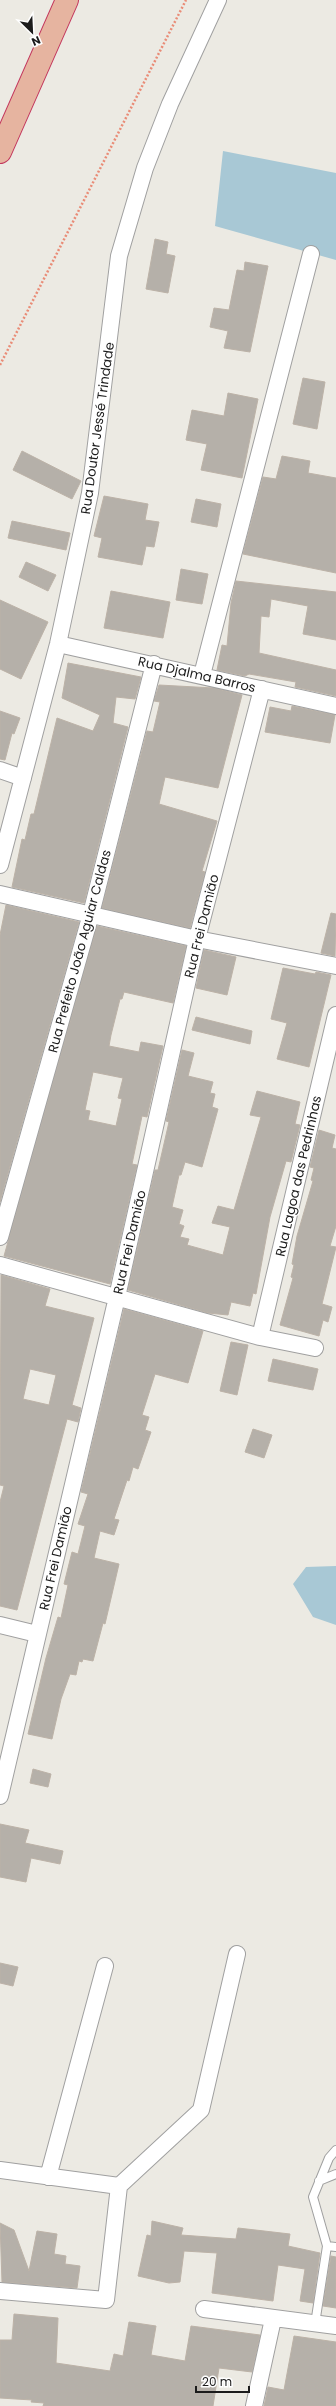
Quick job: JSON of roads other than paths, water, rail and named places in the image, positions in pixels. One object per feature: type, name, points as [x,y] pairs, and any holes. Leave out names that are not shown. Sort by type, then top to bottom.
[{"type":"highway","points":[[0,152],[67,0]]},
{"type":"street","name":"Rua Doutor Jessé Trindade","points":[[0,865],[58,644],[90,493],[119,256],[145,168],[170,104],[218,0]]},
{"type":"street","points":[[202,675],[311,254]]},
{"type":"street","name":"Rua Djalma Barros","points":[[58,644],[154,664],[336,706]]},
{"type":"street","name":"Rua Prefeito João Aguiar Caldas","points":[[0,1237],[91,914],[154,664]]},
{"type":"street","name":"Rua Frei Damião","points":[[0,1796],[117,1297],[197,939],[262,690]]},
{"type":"street","points":[[0,770],[23,778]]},
{"type":"street","points":[[0,894],[197,939],[336,966]]},
{"type":"street","name":"Rua Lagoa das Pedrinhas","points":[[260,1337],[336,1015]]},
{"type":"street","points":[[0,1266],[260,1337],[315,1348]]},
{"type":"street","points":[[0,1625],[37,1634]]},
{"type":"street","points":[[0,2291],[106,2300],[119,2186],[201,2110],[237,1954]]},
{"type":"street","points":[[48,2177],[105,1966]]},
{"type":"street","points":[[0,2170],[119,2186]]},
{"type":"street","points":[[204,2309],[336,2326]]},
{"type":"street","points":[[254,2406],[273,2319]]},
{"type":"lane","points":[[315,2324],[327,2246],[313,2197],[329,2158],[336,2150]]},
{"type":"lane","points":[[319,2181],[336,2174]]},
{"type":"lane","points":[[327,2246],[336,2247]]},
{"type":"water","points":[[223,151],[336,173],[336,260],[215,226]]},
{"type":"water","points":[[336,1566],[336,1625],[313,1617],[293,1584],[306,1567]]}]
